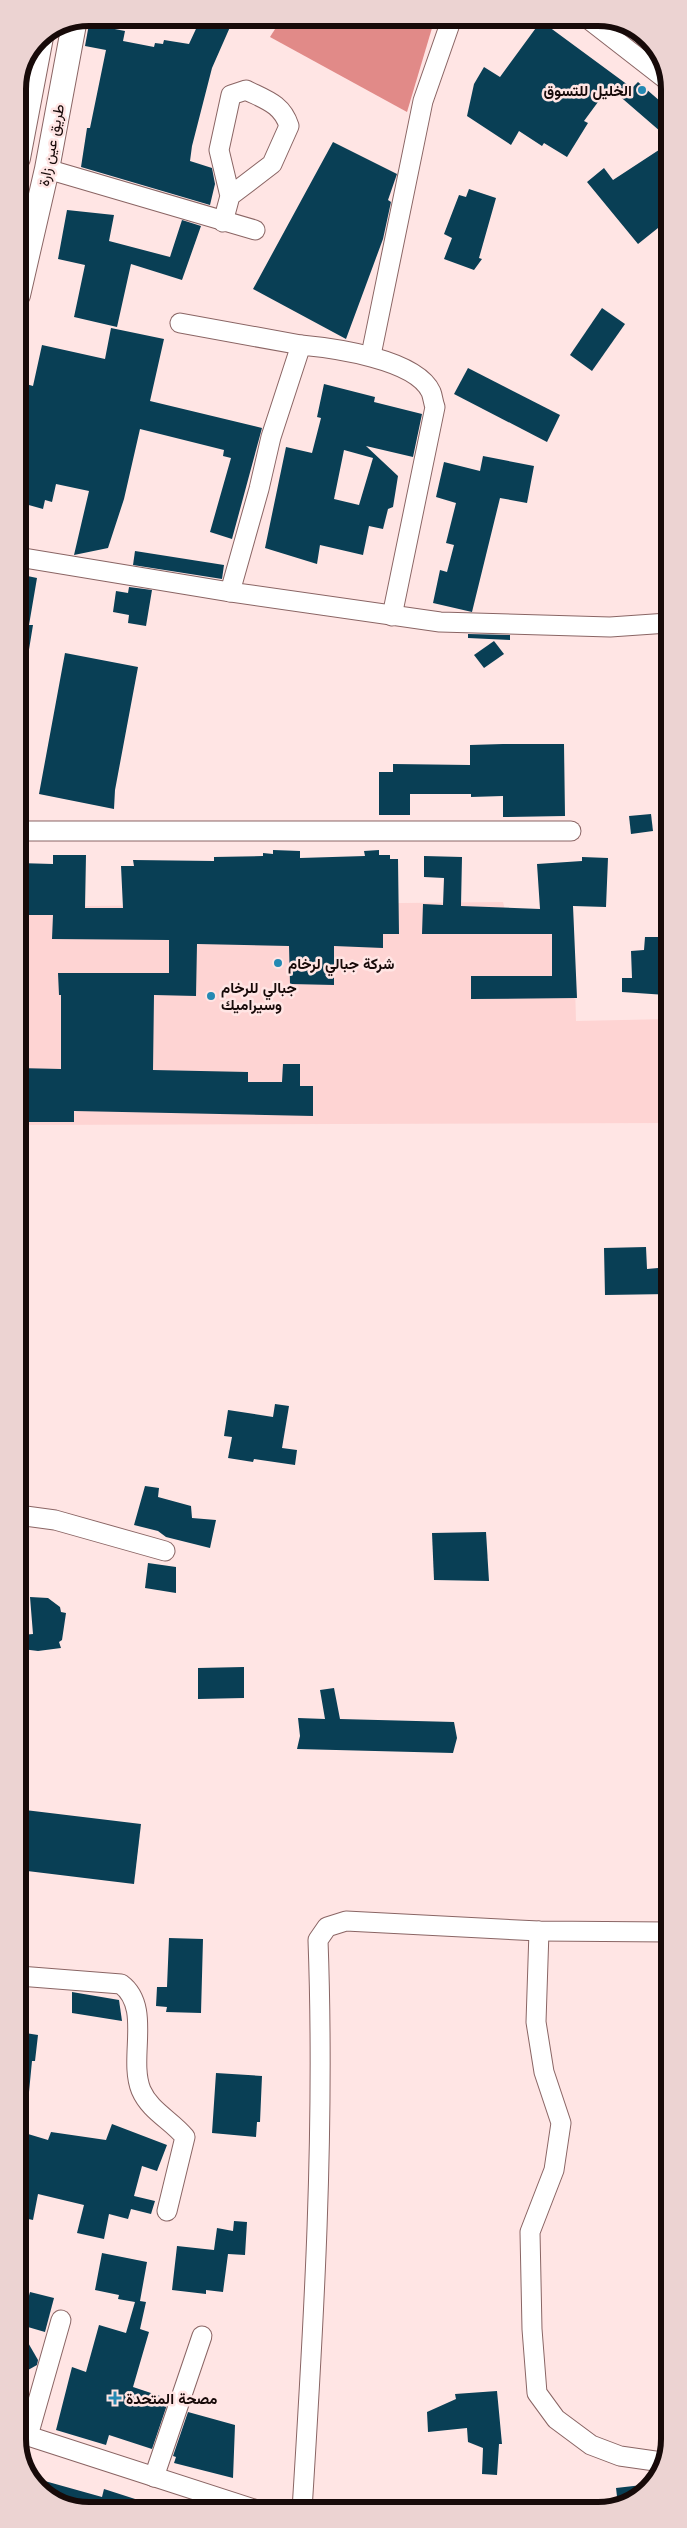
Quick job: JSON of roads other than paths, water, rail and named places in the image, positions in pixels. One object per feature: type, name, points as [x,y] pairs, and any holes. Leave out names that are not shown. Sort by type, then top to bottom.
[{"type":"main road","name":"طريق عين زارة","points":[[26,260],[47,169],[73,28]]},
{"type":"main road","name":"طريق عين زارة","points":[[26,116],[38,53]]},
{"type":"street","points":[[371,355],[424,101],[449,26]]},
{"type":"street","points":[[597,26],[659,74]]},
{"type":"street","points":[[223,222],[230,196],[225,167],[219,150],[231,95],[246,90],[274,104],[285,114],[289,126],[272,164],[230,196]]},
{"type":"street","points":[[47,169],[255,230]]},
{"type":"street","points":[[180,323],[301,345],[334,348],[371,355],[413,375],[431,392],[434,407],[392,616]]},
{"type":"street","points":[[230,592],[259,489],[271,437],[301,345]]},
{"type":"street","points":[[26,558],[230,592],[440,622],[610,627],[661,623]]},
{"type":"street","points":[[26,831],[571,831]]},
{"type":"street","points":[[26,1516],[55,1520],[165,1551]]},
{"type":"street","points":[[303,2502],[316,2298],[322,2040],[318,1940],[328,1927],[346,1921],[539,1931],[661,1932]]},
{"type":"street","points":[[539,1931],[536,2022],[544,2072],[561,2123],[554,2170],[530,2232],[532,2330],[537,2393],[556,2419],[591,2445],[620,2456],[656,2461]]},
{"type":"street","points":[[26,1976],[112,1982],[121,1984],[133,1996],[136,2010],[138,2082],[149,2105],[177,2127],[186,2137],[167,2211]]},
{"type":"street","points":[[26,2425],[61,2320]]},
{"type":"street","points":[[154,2476],[202,2336]]},
{"type":"street","points":[[26,2435],[154,2476],[205,2502]]},
{"type":"place","name":"الخليل للتسوق","points":[[642,90]]},
{"type":"place","name":"شركة جبالي لرخام","points":[[278,963]]},
{"type":"place","name":"جبالي للرخام وسيراميك","points":[[211,996]]},
{"type":"place","name":"مصحة المتحدة","points":[[115,2398]]}]
